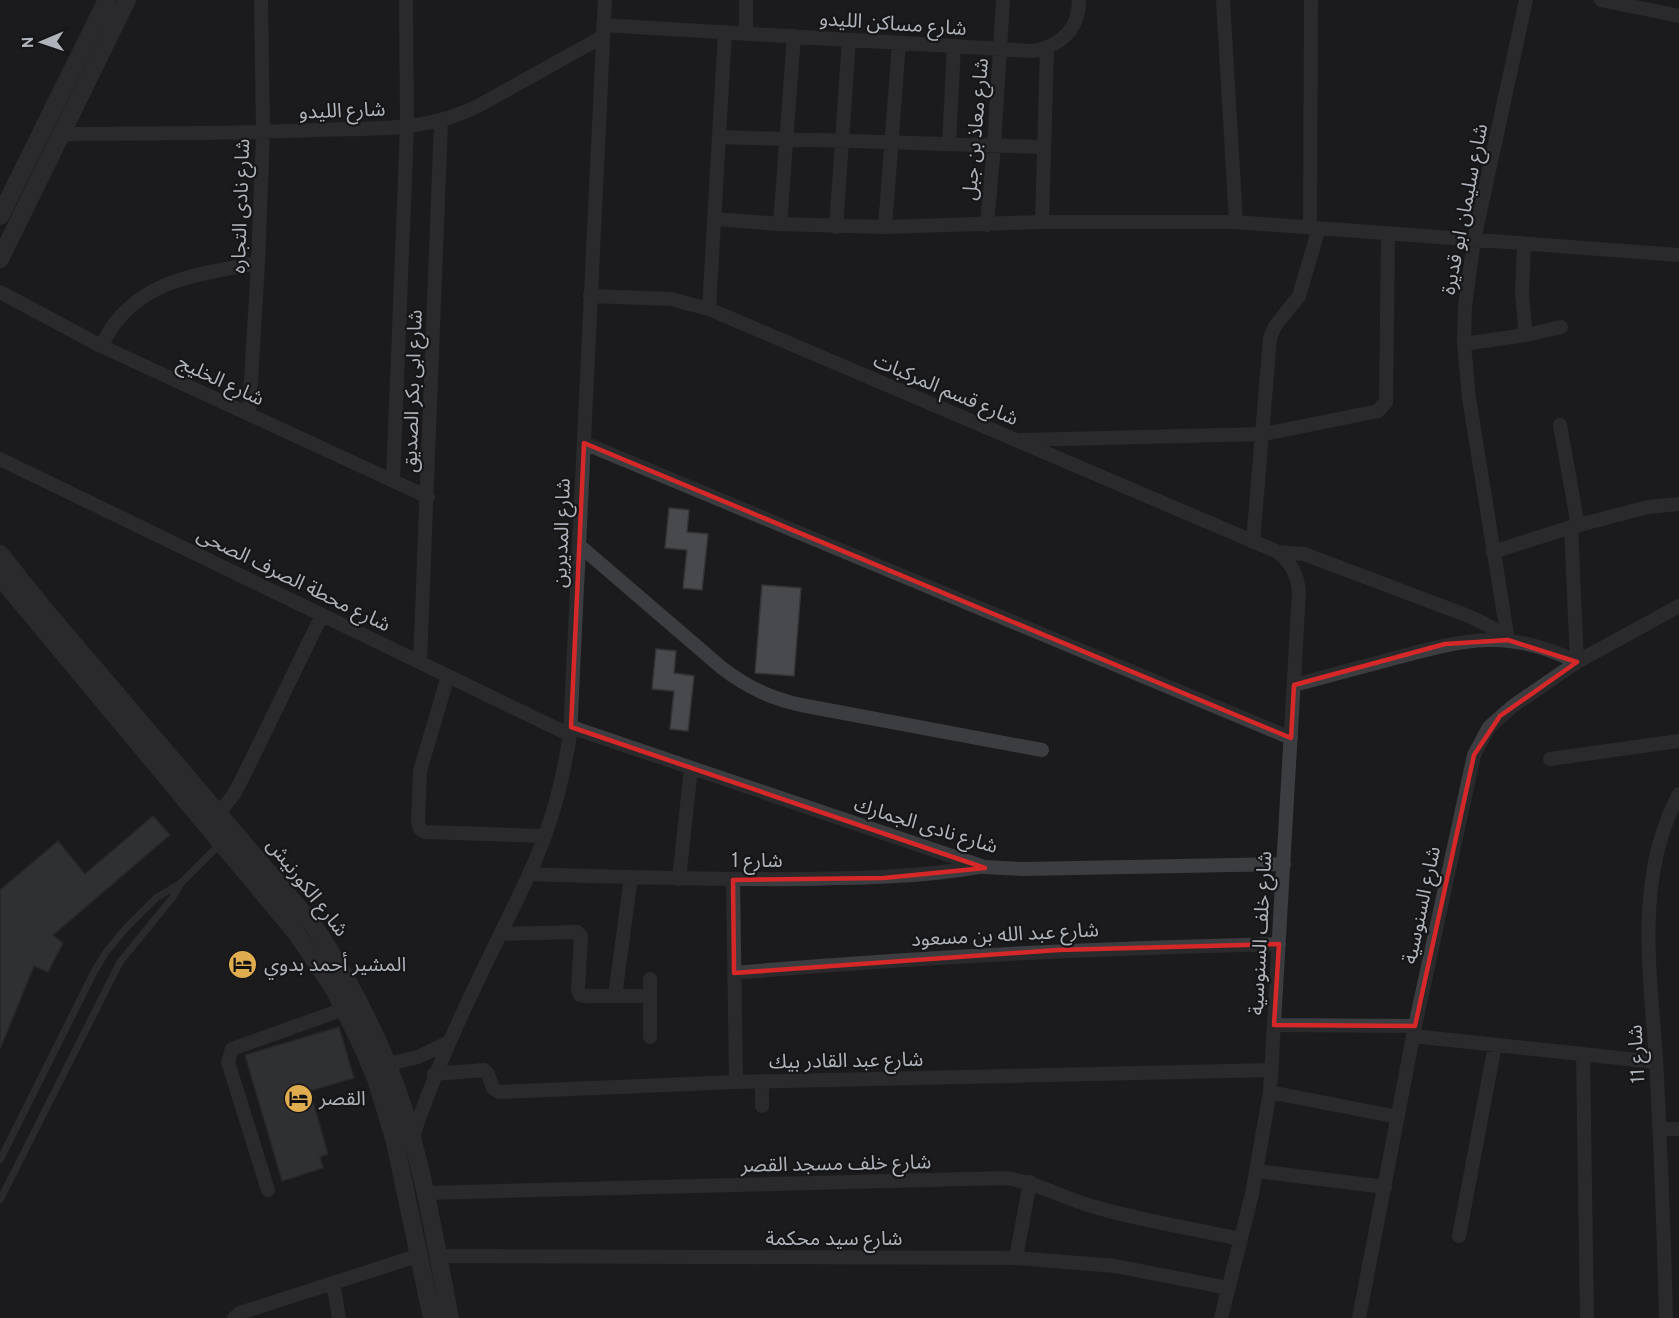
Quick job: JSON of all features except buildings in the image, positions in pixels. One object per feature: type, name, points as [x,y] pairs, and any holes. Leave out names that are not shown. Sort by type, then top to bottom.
[{"type":"street","points":[[0,216],[107,0]]},
{"type":"street","points":[[0,259],[127,0]]},
{"type":"street","name":"شارع نادى التجاره","points":[[249,414],[263,133],[261,0]]},
{"type":"street","name":"شارع ابى بكر الصديق","points":[[393,481],[407,127],[406,0]]},
{"type":"street","name":"شارع المديرين","points":[[412,1139],[447,1043],[544,836],[557,797],[571,731],[604,0]]},
{"type":"street","points":[[746,0],[746,34]]},
{"type":"street","name":"شارع معاذ بن جبل","points":[[987,225],[1003,0]]},
{"type":"street","points":[[1042,222],[1047,48],[1067,36],[1074,26],[1078,15],[1079,0]]},
{"type":"street","points":[[1223,0],[1236,222]]},
{"type":"street","points":[[1253,542],[1264,434],[1270,338],[1275,326],[1299,296],[1315,228],[1311,0]]},
{"type":"street","name":"شارع سليمان ابو قديرة","points":[[1508,640],[1469,398],[1464,344],[1466,296],[1474,240],[1527,0]]},
{"type":"street","points":[[1601,0],[1679,16]]},
{"type":"street","name":"شارع الليدو","points":[[61,134],[263,133],[407,127],[441,122],[478,106],[603,31]]},
{"type":"street","name":"شارع مساكن الليدو","points":[[603,31],[794,36],[1033,51],[1047,48]]},
{"type":"street","points":[[710,309],[724,33]]},
{"type":"street","points":[[780,224],[794,36]]},
{"type":"street","points":[[836,227],[849,40]]},
{"type":"street","points":[[885,227],[899,43]]},
{"type":"street","points":[[949,144],[954,46]]},
{"type":"street","name":"شارع ابى بكر الصديق","points":[[420,662],[441,122]]},
{"type":"street","points":[[719,137],[1044,147]]},
{"type":"street","points":[[715,219],[836,227],[1042,222],[1236,222],[1679,255]]},
{"type":"street","points":[[1017,441],[1264,434],[1378,411],[1386,402],[1388,234]]},
{"type":"street","points":[[1524,244],[1522,294],[1526,335]]},
{"type":"street","points":[[101,346],[134,303],[155,289],[179,279],[258,263]]},
{"type":"street","name":"شارع الخليج","points":[[0,292],[101,346],[428,497]]},
{"type":"street","name":"شارع قسم المركبات","points":[[590,296],[671,299],[710,309],[1278,552]]},
{"type":"street","points":[[1464,344],[1526,335],[1561,327]]},
{"type":"street","points":[[1294,685],[1466,640],[1508,640],[1534,644],[1577,662],[1575,526],[1560,425]]},
{"type":"street","points":[[584,443],[1291,738]]},
{"type":"street","name":"شارع محطة الصرف الصحى","points":[[0,459],[448,676],[571,731]]},
{"type":"street","points":[[1493,552],[1575,526],[1648,507],[1679,504]]},
{"type":"street","points":[[580,546],[722,668],[759,692],[801,705],[1042,750]]},
{"type":"street","points":[[1278,552],[1304,554],[1471,617],[1491,627],[1508,640]]},
{"type":"street","name":"شارع خلف السنوسية","points":[[1221,1318],[1257,1171],[1272,1070],[1298,580],[1294,569],[1278,552]]},
{"type":"street","name":"شارع الكورنيش","points":[[0,554],[58,626],[219,813],[228,836],[334,989],[363,1048],[386,1110],[429,1256],[450,1318]]},
{"type":"street","name":"شارع الكورنيش","points":[[0,577],[228,836],[314,926],[331,952],[362,1007],[388,1065],[412,1139],[425,1193],[432,1318]]},
{"type":"street","name":"شارع السنوسية","points":[[1359,1318],[1414,1031],[1474,755],[1489,727],[1500,716],[1577,662],[1679,606]]},
{"type":"street","points":[[219,813],[241,781],[322,615]]},
{"type":"street","points":[[448,676],[420,771],[418,822],[420,829],[425,832],[544,836]]},
{"type":"street","name":"شارع نادى الجمارك","points":[[571,731],[691,768],[984,867],[1022,869],[1284,864]]},
{"type":"street","points":[[1550,759],[1679,741]]},
{"type":"street","points":[[679,879],[691,768]]},
{"type":"street","name":"شارع 11","points":[[1671,1314],[1649,933],[1649,890],[1657,848],[1667,818],[1679,794]]},
{"type":"street","name":"شارع 1","points":[[528,874],[733,880],[884,878],[984,867]]},
{"type":"street","points":[[615,996],[631,877]]},
{"type":"street","points":[[733,880],[736,1082]]},
{"type":"street","points":[[500,934],[577,932],[581,939],[578,993],[585,996],[650,996]]},
{"type":"street","name":"شارع عبد الله بن مسعود","points":[[734,973],[1047,951],[1279,944]]},
{"type":"street","points":[[650,979],[650,1037]]},
{"type":"street","points":[[268,1190],[228,1062],[229,1054],[232,1048],[344,1010]]},
{"type":"street","points":[[1274,1025],[1414,1031],[1495,1045],[1656,1062]]},
{"type":"street","points":[[388,1065],[418,1058],[447,1043]]},
{"type":"street","points":[[1459,1236],[1495,1045]]},
{"type":"street","points":[[1583,1054],[1587,1318]]},
{"type":"street","name":"شارع عبد القادر بيك","points":[[434,1074],[484,1070],[493,1088],[499,1092],[736,1082],[1272,1070]]},
{"type":"street","points":[[762,1082],[762,1106]]},
{"type":"street","points":[[1270,1092],[1398,1117]]},
{"type":"street","points":[[1660,1128],[1679,1129]]},
{"type":"street","points":[[1257,1171],[1384,1187]]},
{"type":"street","name":"شارع خلف مسجد القصر","points":[[425,1193],[1005,1178],[1030,1182],[1087,1205],[1240,1239]]},
{"type":"street","points":[[1016,1258],[1030,1182]]},
{"type":"street","name":"شارع سيد محكمة","points":[[234,1318],[240,1313],[333,1283],[429,1256],[1016,1258],[1115,1266],[1228,1288]]},
{"type":"street","points":[[333,1283],[339,1318]]},
{"type":"lane","points":[[0,1160],[106,952],[156,898],[181,883],[228,836]]},
{"type":"lane","points":[[0,1200],[3,1188],[120,962],[173,897],[181,883]]},
{"type":"highlighted area","points":[[584,443],[1291,738],[1294,685],[1445,644],[1508,640],[1577,662],[1500,716],[1474,755],[1415,1026],[1274,1025],[1279,944],[1058,950],[734,973],[733,880],[884,878],[985,868],[571,727]]},
{"type":"place","name":"المشير أحمد بدوي","points":[[243,964]]},
{"type":"place","name":"القصر","points":[[298,1098]]}]
